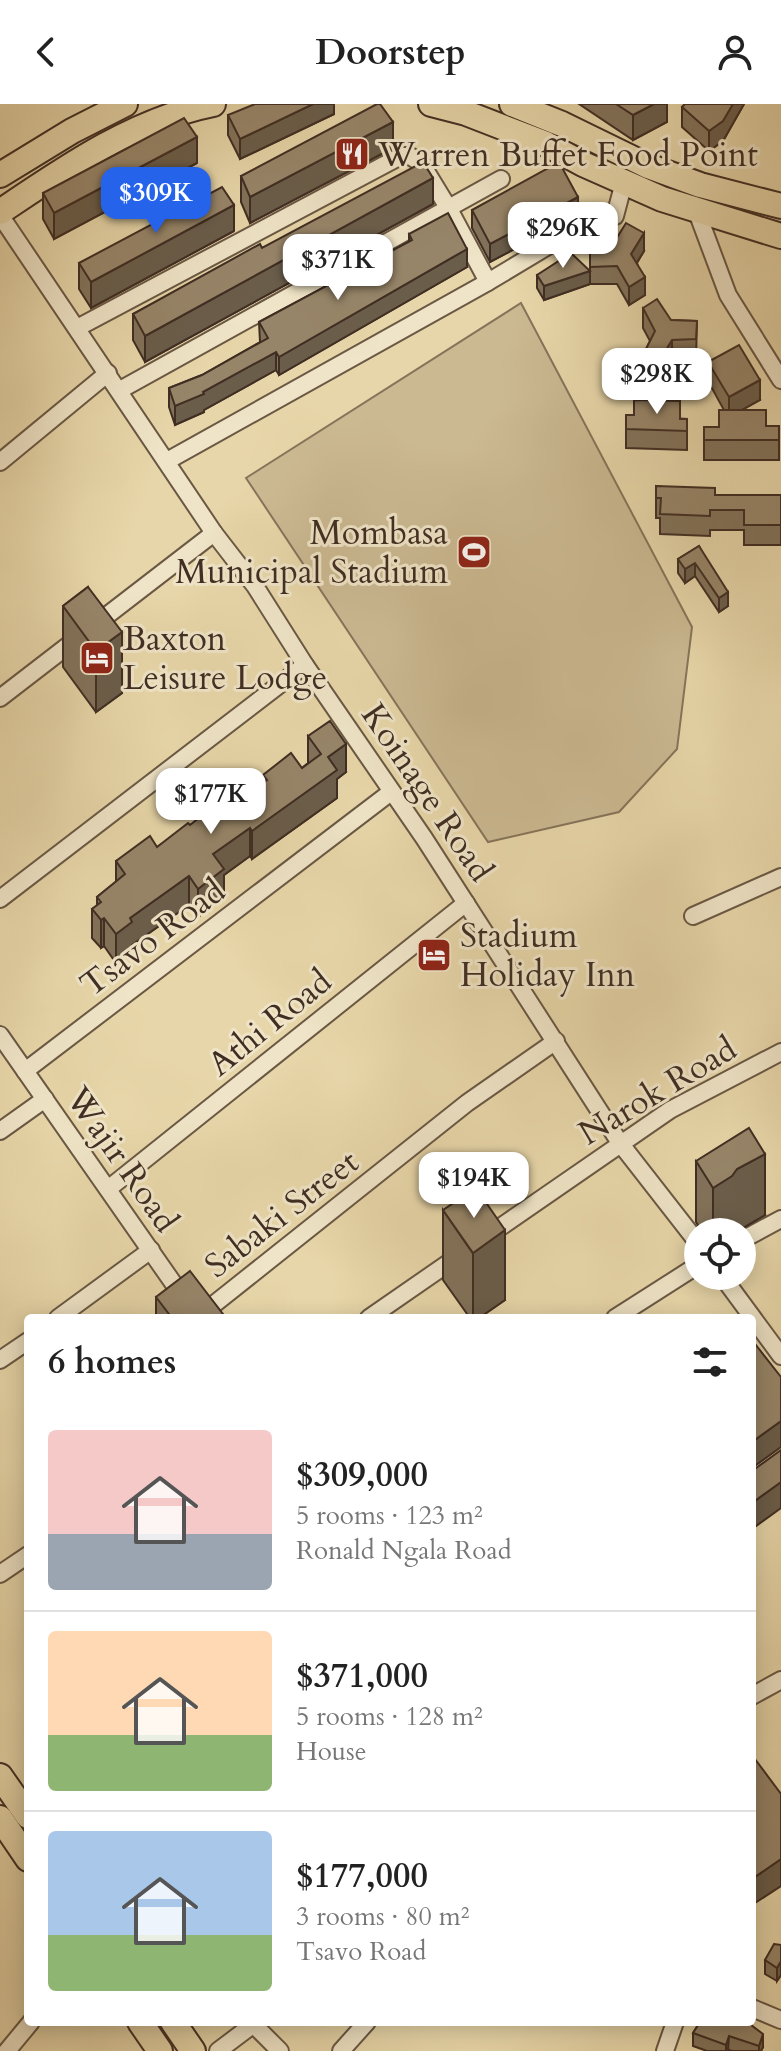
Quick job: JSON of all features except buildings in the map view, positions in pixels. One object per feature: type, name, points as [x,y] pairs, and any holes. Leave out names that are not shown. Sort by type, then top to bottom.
[{"type":"highway","points":[[0,175],[72,131],[125,104]]},
{"type":"highway","points":[[0,214],[69,167],[137,128],[213,104]]},
{"type":"highway","points":[[431,104],[466,113],[546,144],[624,182],[697,212],[781,236]]},
{"type":"highway","points":[[512,104],[562,124],[648,166],[700,185],[781,206]]},
{"type":"highway","points":[[0,1776],[24,1810]]},
{"type":"highway","points":[[0,1818],[24,1853]]},
{"type":"highway","points":[[143,2026],[160,2051]]},
{"type":"highway","points":[[176,2026],[193,2051]]},
{"type":"street","points":[[77,328],[401,156],[410,156],[421,163],[488,282]]},
{"type":"street","points":[[120,390],[501,179]]},
{"type":"street","points":[[167,461],[488,282],[593,219],[615,216],[624,182]]},
{"type":"street","points":[[697,212],[728,295],[781,380]]},
{"type":"street","name":"Koinage Road","points":[[0,214],[214,533],[255,586],[466,903],[620,1143],[684,1225]]},
{"type":"street","points":[[0,462],[108,373]]},
{"type":"street","points":[[0,698],[214,533]]},
{"type":"street","points":[[0,899],[305,665]]},
{"type":"street","name":"Tsavo Road","points":[[25,1071],[391,792]]},
{"type":"street","points":[[693,916],[781,877]]},
{"type":"street","name":"Athi Road","points":[[108,1189],[466,903]]},
{"type":"street","name":"Wajir Road","points":[[0,1035],[194,1314]]},
{"type":"street","name":"Sabaki Street","points":[[202,1314],[467,1103],[556,1041]]},
{"type":"street","name":"Narok Road","points":[[375,1314],[670,1110],[781,1052]]},
{"type":"street","points":[[0,1131],[45,1099]]},
{"type":"street","points":[[756,1232],[781,1219]]},
{"type":"street","points":[[63,1314],[151,1250]]},
{"type":"street","points":[[621,1314],[684,1274]]},
{"type":"street","points":[[732,1290],[750,1314]]},
{"type":"street","points":[[756,1322],[781,1356]]},
{"type":"street","points":[[0,1360],[24,1344]]},
{"type":"street","points":[[0,1574],[24,1558]]},
{"type":"street","points":[[756,1694],[781,1680]]},
{"type":"street","points":[[756,2010],[781,2020]]},
{"type":"street","points":[[7,2051],[28,2026]]},
{"type":"street","points":[[218,2051],[251,2026],[255,2026],[280,2051]]},
{"type":"street","points":[[341,2051],[363,2026]]},
{"type":"street","points":[[665,2051],[674,2026]]},
{"type":"shaded area","name":"Mombasa Municipal Stadium","points":[[521,303],[692,627],[677,749],[619,812],[488,842],[246,478]]},
{"type":"place","name":"Warren Buffet Food Point","points":[[352,154]]},
{"type":"place","name":"Mombasa Municipal Stadium","points":[[474,552]]},
{"type":"place","name":"Baxton Leisure Lodge","points":[[97,658]]},
{"type":"place","name":"Stadium Holiday Inn","points":[[434,955]]}]
